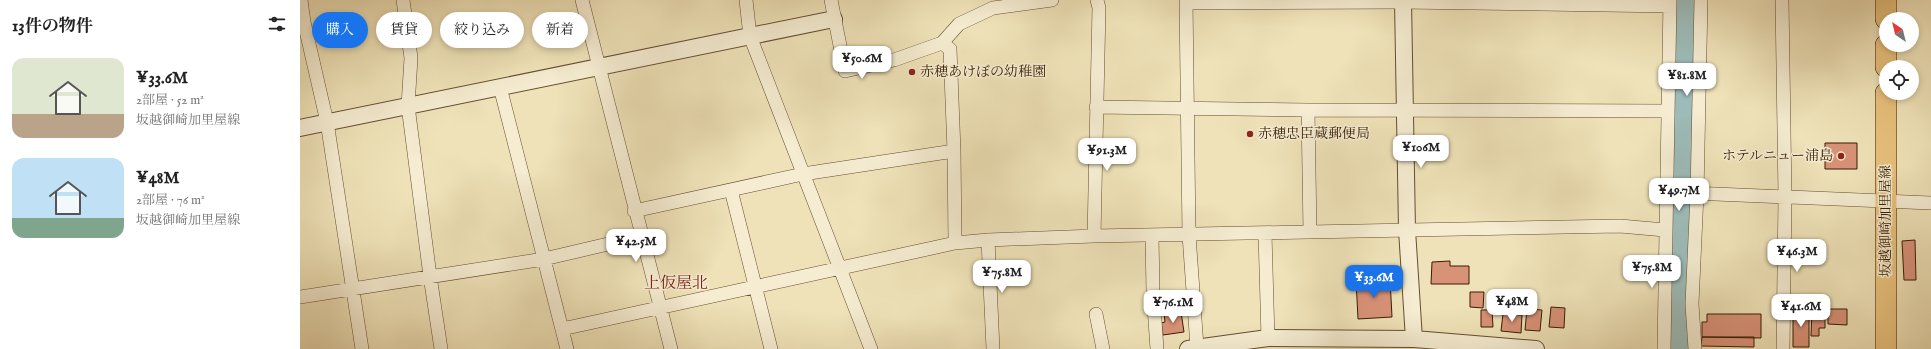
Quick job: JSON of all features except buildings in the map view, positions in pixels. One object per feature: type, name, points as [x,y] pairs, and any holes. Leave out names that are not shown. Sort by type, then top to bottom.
[{"type":"main road","points":[[1886,0],[1886,12]]},
{"type":"main road","name":"坂越御崎加里屋線","points":[[1886,100],[1886,349]]},
{"type":"street","points":[[301,0],[302,22],[327,122],[362,349]]},
{"type":"street","points":[[403,0],[410,58],[408,106],[430,276],[442,349]]},
{"type":"street","points":[[582,0],[600,67],[634,211],[642,236],[671,349]]},
{"type":"street","points":[[746,0],[750,36],[871,349]]},
{"type":"street","points":[[831,0],[845,71],[894,60],[942,43],[959,24],[993,8],[1052,0]]},
{"type":"street","points":[[1094,236],[1099,8],[1097,0]]},
{"type":"street","points":[[1695,349],[1692,304],[1697,194],[1701,0]]},
{"type":"street","points":[[1782,0],[1785,197],[1784,349]]},
{"type":"street","points":[[1403,1],[1408,230],[1414,344]]},
{"type":"street","points":[[1536,349],[1268,338],[1192,348],[1186,2],[1403,1],[1670,3],[1668,192],[1665,230],[1664,349]]},
{"type":"street","points":[[300,128],[834,19]]},
{"type":"street","points":[[942,43],[950,49],[954,150],[955,243]]},
{"type":"street","points":[[500,87],[567,349]]},
{"type":"street","points":[[1096,107],[1308,110],[1668,111]]},
{"type":"street","points":[[1308,110],[1310,232]]},
{"type":"street","points":[[634,211],[803,174],[954,150]]},
{"type":"street","points":[[731,190],[771,349]]},
{"type":"street","points":[[1668,192],[1931,203]]},
{"type":"street","points":[[562,329],[955,243],[988,240],[1094,236],[1265,234],[1620,226],[1665,230]]},
{"type":"street","points":[[1265,234],[1268,338]]},
{"type":"street","points":[[300,297],[544,259],[642,236]]},
{"type":"street","points":[[1152,236],[1157,349]]},
{"type":"street","points":[[988,240],[993,349]]},
{"type":"street","points":[[1096,314],[1103,349]]},
{"type":"waterway","points":[[1679,349],[1684,0]]},
{"type":"place","name":"赤穂あけぼの幼稚園","points":[[912,72]]},
{"type":"place","name":"赤穂忠臣蔵郵便局","points":[[1250,134]]},
{"type":"place","name":"ホテルニュー浦島","points":[[1841,156]]},
{"type":"district","name":"上仮屋北","points":[[676,284]]}]
